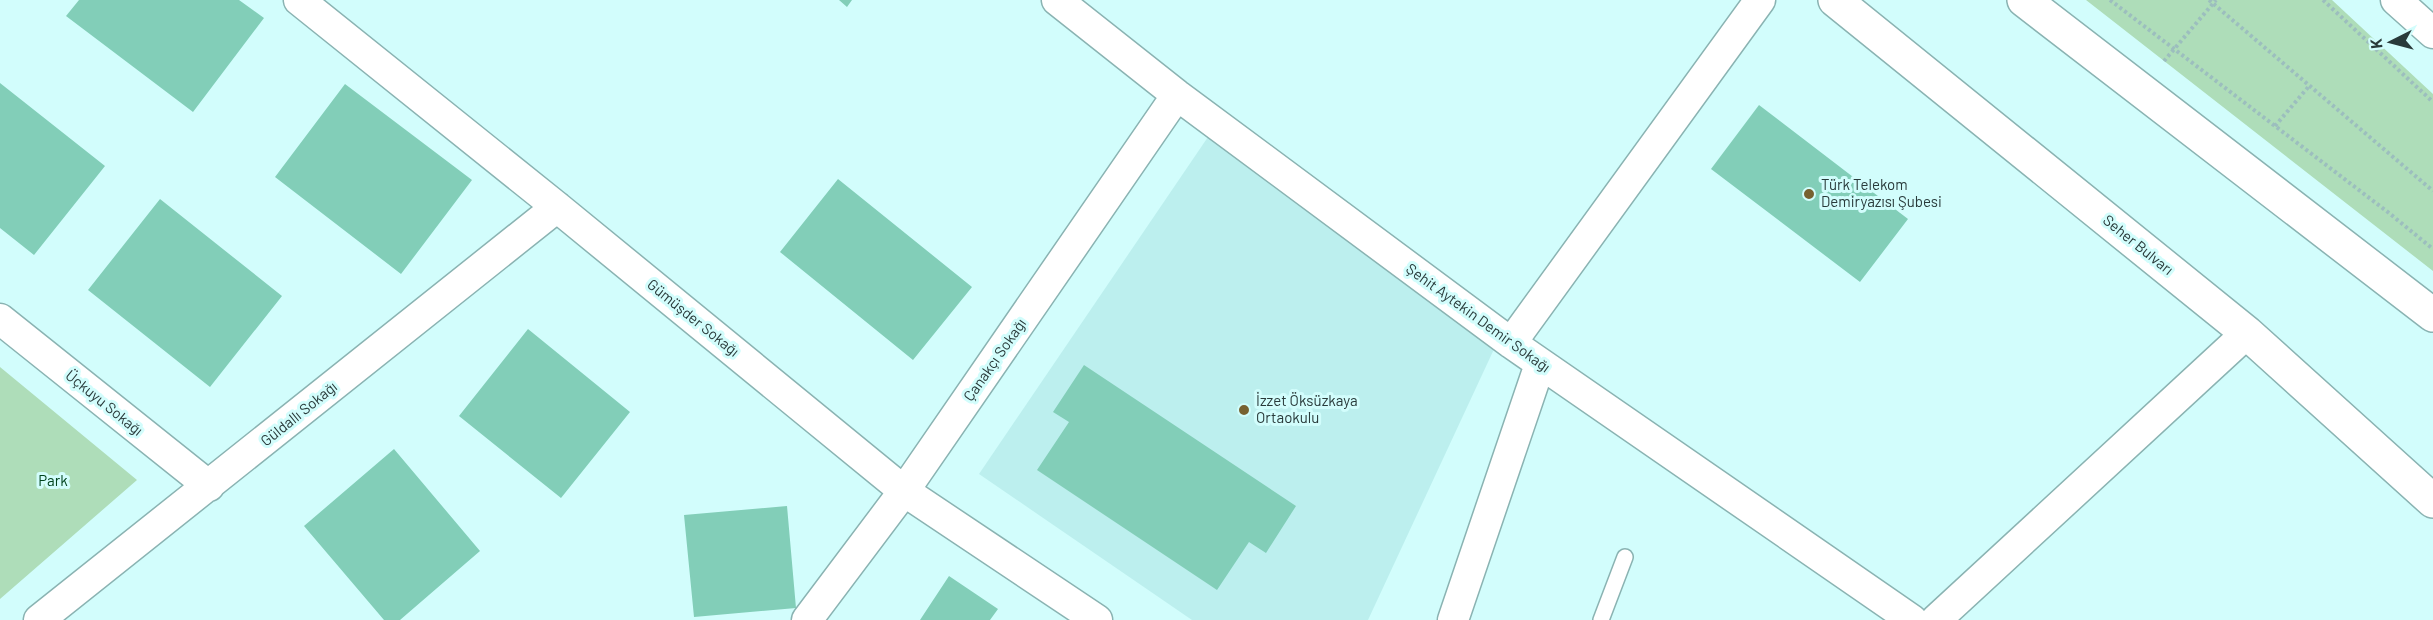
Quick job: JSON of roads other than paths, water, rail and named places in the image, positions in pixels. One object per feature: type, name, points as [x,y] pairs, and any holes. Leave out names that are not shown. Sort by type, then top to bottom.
[{"type":"main road","name":"Seher Bulvarı","points":[[1835,0],[2247,333],[2433,501]]},
{"type":"main road","points":[[2024,0],[2433,315]]},
{"type":"street","name":"Gümüşder Sokağı","points":[[299,0],[557,207],[904,491],[1097,620]]},
{"type":"street","name":"Şehit Aytekin Demir Sokağı","points":[[1057,0],[1177,95],[1511,343],[1912,620]]},
{"type":"street","points":[[1511,343],[1760,0]]},
{"type":"street","points":[[2396,0],[2433,33]]},
{"type":"street","name":"Çanakçı Sokağı","points":[[807,620],[904,491],[1177,95]]},
{"type":"street","name":"Güldallı Sokağı","points":[[39,620],[557,207]]},
{"type":"street","name":"Üçkuyu Sokağı","points":[[0,319],[209,486]]},
{"type":"street","points":[[1936,620],[2247,333]]},
{"type":"street","points":[[1453,620],[1540,364]]},
{"type":"lane","points":[[1601,620],[1624,557]]},
{"type":"place","name":"Türk Telekom Demiryazısı Şubesi","points":[[1809,194]]},
{"type":"place","name":"İzzet Öksüzkaya Ortaokulu","points":[[1244,410]]},
{"type":"park label","name":"Park","points":[[53,481]]}]
